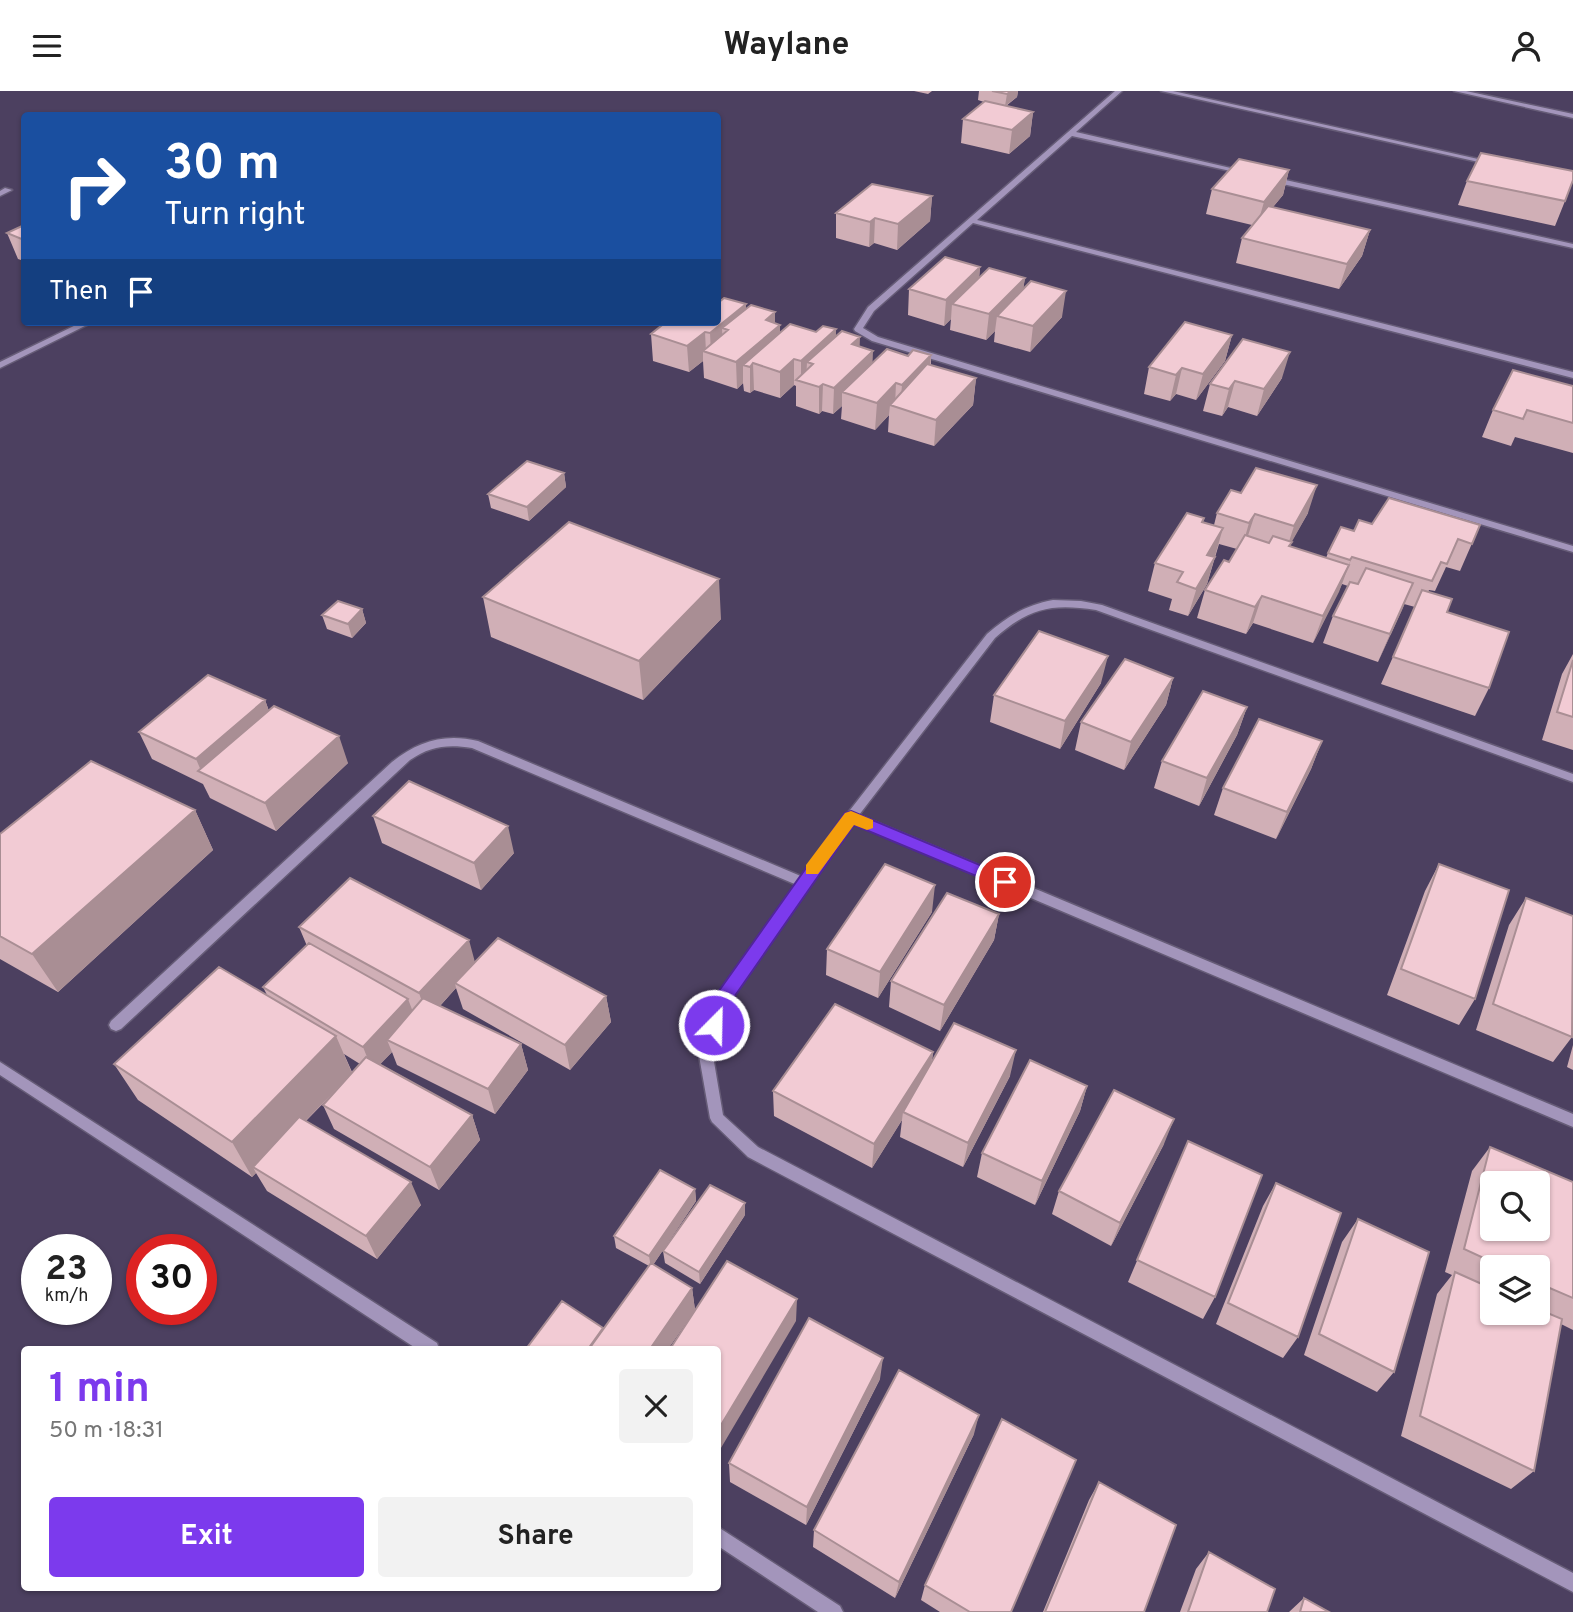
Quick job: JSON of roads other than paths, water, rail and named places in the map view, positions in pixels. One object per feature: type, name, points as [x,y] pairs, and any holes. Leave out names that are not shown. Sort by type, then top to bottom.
[{"type":"street","points":[[1119,91],[1074,134],[970,220],[871,309],[858,329],[875,339],[1573,549]]},
{"type":"street","points":[[1164,91],[1508,166]]},
{"type":"street","points":[[1457,91],[1573,116]]},
{"type":"street","points":[[1074,134],[1249,173]]},
{"type":"street","points":[[1263,176],[1573,246]]},
{"type":"street","points":[[970,220],[1573,375]]},
{"type":"street","points":[[0,365],[81,326]]},
{"type":"street","points":[[1573,778],[1098,607],[1067,602],[1035,605],[1012,616],[991,636],[851,817],[723,1000],[705,1050],[717,1118],[753,1152],[1573,1583]]},
{"type":"street","points":[[116,1025],[396,765],[416,748],[432,742],[474,744],[803,882]]},
{"type":"street","points":[[851,817],[1573,1121]]},
{"type":"street","points":[[0,1068],[426,1346]]},
{"type":"street","points":[[721,1538],[834,1612]]}]
